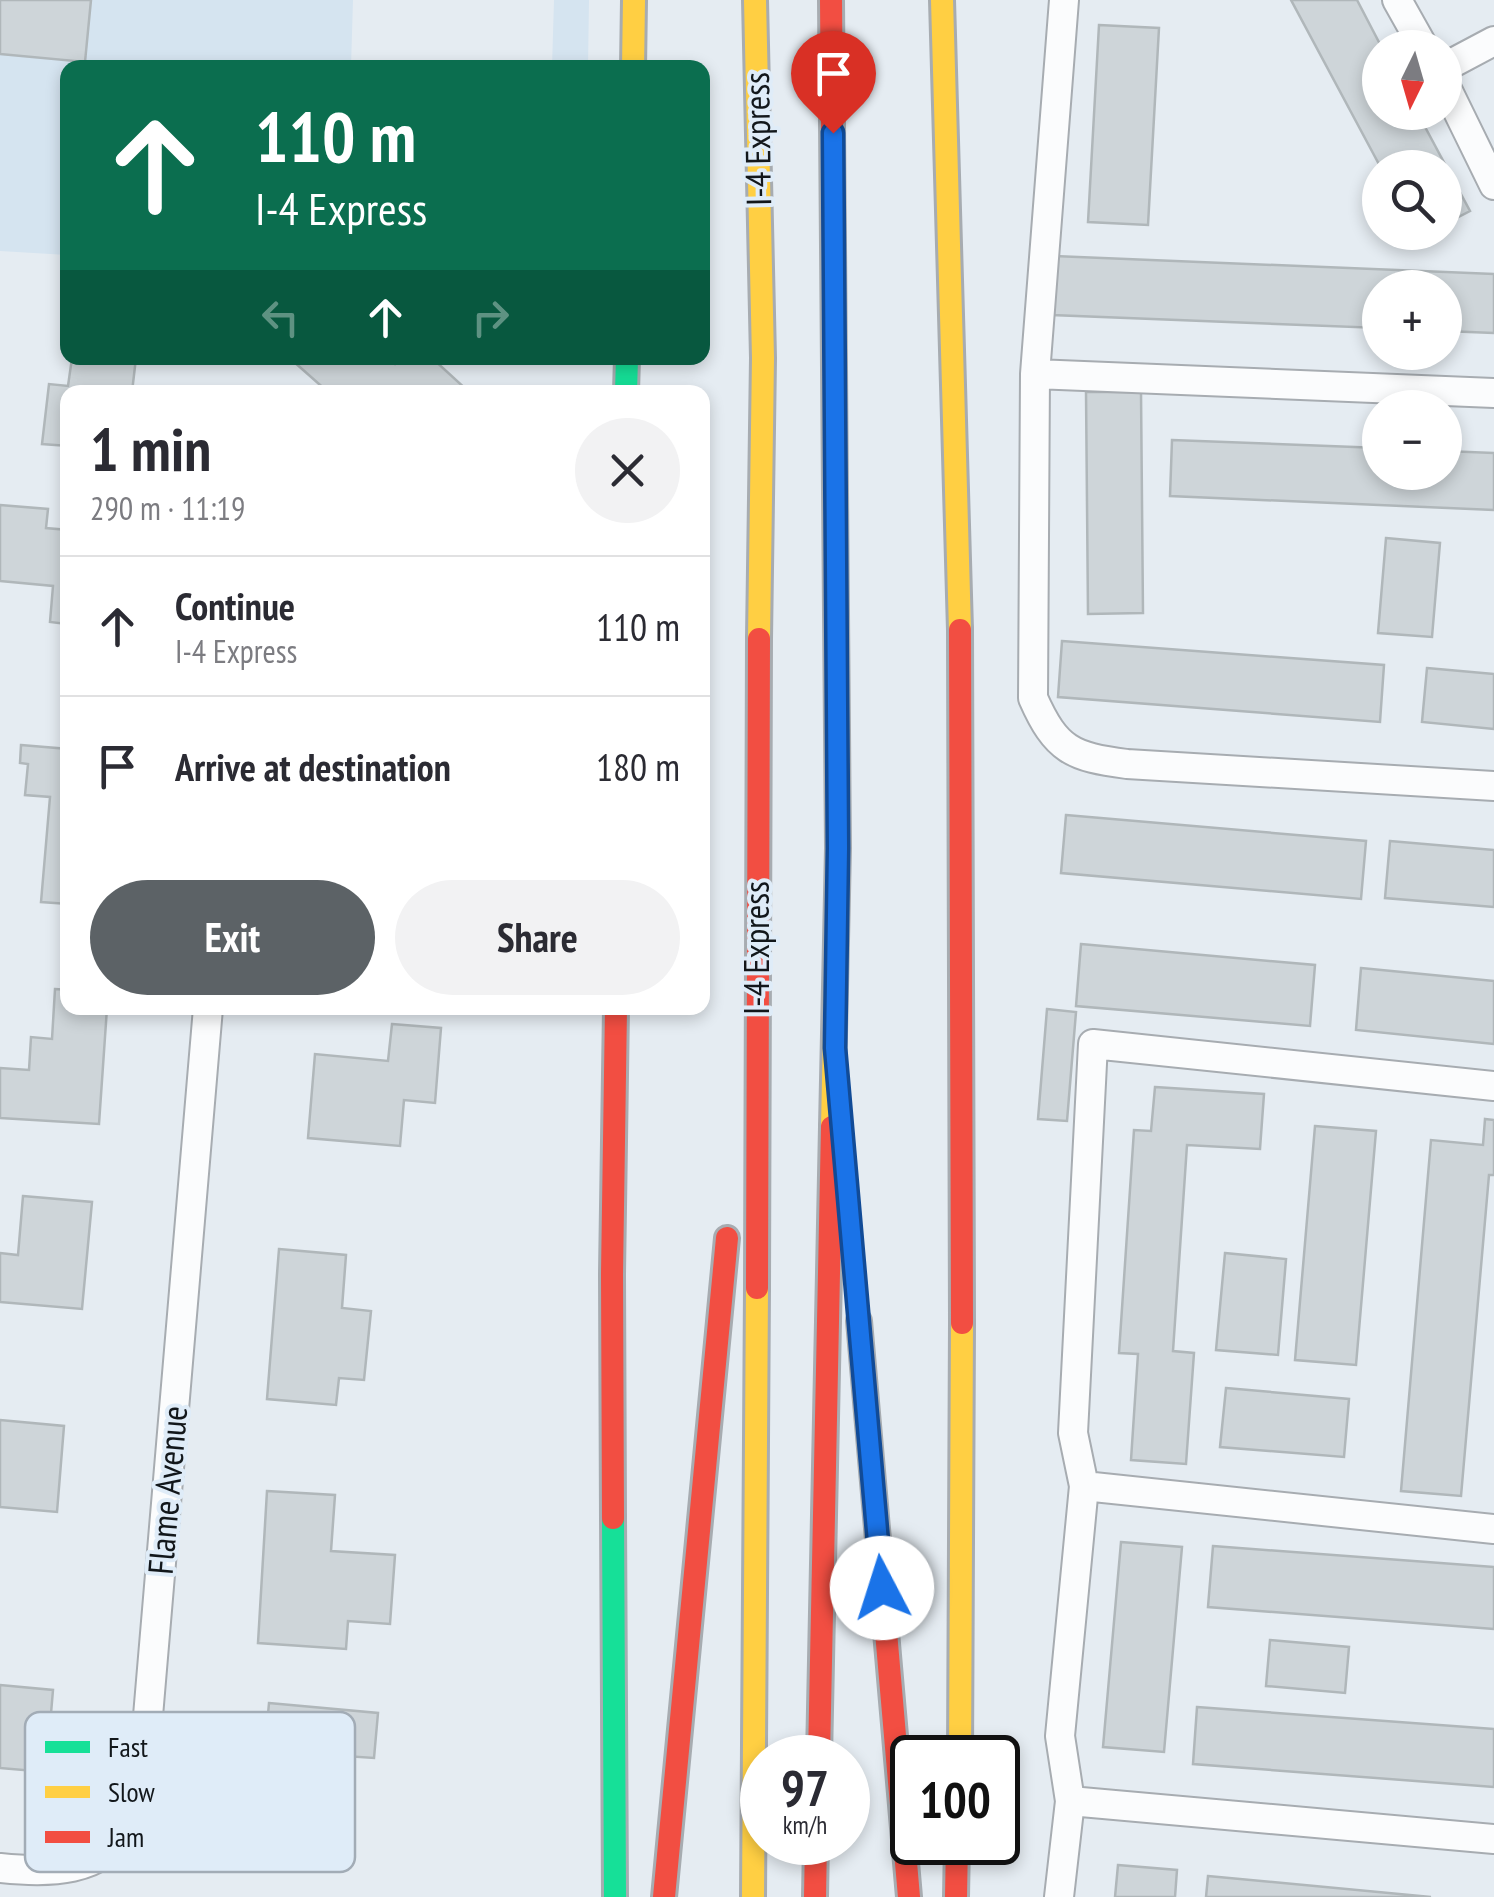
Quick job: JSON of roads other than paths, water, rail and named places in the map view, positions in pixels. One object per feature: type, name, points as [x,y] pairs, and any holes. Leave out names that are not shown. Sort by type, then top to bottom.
[{"type":"highway","points":[[632,60],[634,0]]},
{"type":"highway","name":"I-4 Express","points":[[754,1897],[758,1634],[756,932],[762,358],[755,0]]},
{"type":"highway","points":[[820,1735],[838,848],[831,0]]},
{"type":"highway","points":[[942,0],[960,520],[964,849],[960,1735]]},
{"type":"highway","points":[[734,1164],[756,932]]},
{"type":"highway","points":[[614,1897],[612,1274],[616,1015]]},
{"type":"highway","points":[[835,1048],[852,1246]]},
{"type":"highway","points":[[664,1897],[728,1222]]},
{"type":"highway","points":[[857,1305],[910,1897]]},
{"type":"highway","points":[[815,1897],[816,1865]]},
{"type":"highway","points":[[956,1897],[957,1865]]},
{"type":"street","points":[[1064,0],[1035,374],[1033,698],[1048,731],[1066,748],[1096,760],[1127,764],[1494,786]]},
{"type":"street","points":[[1397,0],[1414,30]]},
{"type":"street","points":[[1462,58],[1494,41]]},
{"type":"street","points":[[1462,120],[1494,185]]},
{"type":"street","points":[[1035,374],[1494,394]]},
{"type":"street","name":"Flame Avenue","points":[[148,1712],[207,1015]]},
{"type":"street","points":[[1059,1897],[1070,1801],[1060,1736],[1084,1486],[1073,1432],[1094,1044],[1494,1086]]},
{"type":"street","points":[[1084,1486],[1494,1529]]},
{"type":"street","points":[[1070,1801],[1494,1839]]},
{"type":"street","name":"Flame Avenue","points":[[0,1868],[25,1869]]}]
